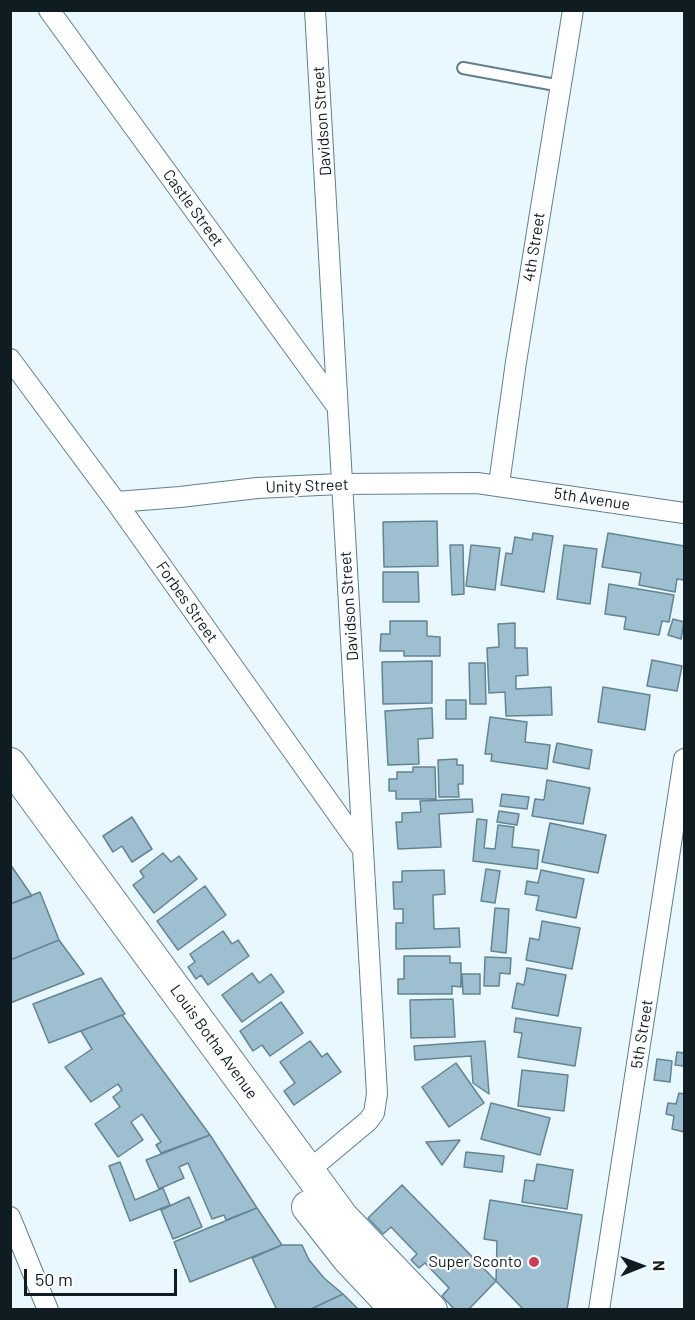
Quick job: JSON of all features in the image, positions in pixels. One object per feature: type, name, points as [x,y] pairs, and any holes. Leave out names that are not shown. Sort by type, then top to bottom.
[{"type":"main road","name":"Louis Botha Avenue","points":[[10,764],[308,1172],[363,1241],[431,1310]]},
{"type":"main road","name":"Louis Botha Avenue","points":[[10,799],[326,1231],[397,1310]]},
{"type":"street","name":"Castle Street","points":[[50,10],[336,405]]},
{"type":"street","name":"Davidson Street","points":[[308,1172],[368,1121],[376,1104],[375,1037],[361,847],[356,701],[340,484],[315,10]]},
{"type":"street","name":"4th Street","points":[[499,484],[516,362],[573,10]]},
{"type":"street","name":"Forbes Street","points":[[10,359],[116,502],[361,847]]},
{"type":"street","name":"Unity Street","points":[[116,502],[256,488],[340,484],[499,484]]},
{"type":"street","name":"5th Avenue","points":[[499,484],[684,513]]},
{"type":"street","name":"5th Street","points":[[599,1310],[684,759]]},
{"type":"street","points":[[10,1217],[48,1310]]},
{"type":"lane","points":[[463,68],[561,86]]},
{"type":"building","points":[[437,521],[438,566],[384,567],[383,522]]},
{"type":"building","points":[[533,533],[553,536],[544,592],[501,585],[506,553],[512,554],[515,537],[532,540]]},
{"type":"building","points":[[608,533],[684,546],[684,580],[677,579],[675,592],[639,585],[641,573],[602,567]]},
{"type":"building","points":[[450,545],[463,545],[464,594],[452,595]]},
{"type":"building","points":[[471,545],[500,548],[495,590],[466,586]]},
{"type":"building","points":[[564,545],[597,549],[590,604],[557,599]]},
{"type":"building","points":[[383,572],[418,572],[419,602],[383,602]]},
{"type":"building","points":[[609,584],[674,595],[669,622],[662,621],[659,635],[624,629],[626,617],[605,614]]},
{"type":"building","points":[[673,619],[684,622],[681,639],[668,635]]},
{"type":"building","points":[[390,621],[427,621],[427,636],[440,637],[440,656],[404,656],[404,651],[380,651],[381,634],[390,634]]},
{"type":"building","points":[[515,623],[515,648],[527,648],[528,675],[516,676],[516,689],[551,687],[552,715],[506,716],[505,692],[489,693],[487,648],[499,647],[498,624]]},
{"type":"building","points":[[652,660],[682,666],[677,691],[647,686]]},
{"type":"building","points":[[432,661],[432,703],[383,704],[382,662]]},
{"type":"building","points":[[469,663],[485,663],[486,704],[470,704]]},
{"type":"building","points":[[603,687],[650,695],[645,730],[598,722]]},
{"type":"building","points":[[446,700],[466,700],[466,719],[446,719]]},
{"type":"building","points":[[432,708],[433,738],[418,739],[419,764],[388,765],[385,711]]},
{"type":"building","points":[[490,717],[527,722],[525,742],[550,745],[547,769],[491,761],[492,754],[485,754]]},
{"type":"building","points":[[557,743],[592,750],[589,769],[553,762]]},
{"type":"building","points":[[457,759],[457,765],[463,765],[463,784],[458,784],[459,797],[439,797],[438,760]]},
{"type":"building","points":[[413,767],[435,767],[436,799],[396,799],[396,791],[389,791],[389,779],[397,779],[397,772],[413,772]]},
{"type":"building","points":[[547,780],[590,788],[583,824],[532,816],[535,799],[544,800]]},
{"type":"building","points":[[502,794],[529,797],[527,809],[500,806]]},
{"type":"building","points":[[472,799],[473,812],[439,814],[441,847],[398,849],[396,822],[402,822],[402,813],[421,812],[420,801]]},
{"type":"building","points":[[499,811],[519,814],[517,825],[497,822]]},
{"type":"building","points":[[132,817],[152,849],[132,862],[122,846],[113,852],[103,836]]},
{"type":"building","points":[[477,819],[487,820],[484,848],[495,849],[498,825],[514,827],[512,847],[539,850],[537,869],[473,861]]},
{"type":"building","points":[[550,823],[606,835],[598,873],[542,862]]},
{"type":"building","points":[[163,853],[171,862],[179,856],[197,879],[154,913],[133,885],[144,877],[140,871]]},
{"type":"building","points":[[10,864],[32,896],[10,904]]},
{"type":"building","points":[[486,869],[500,871],[495,903],[481,901]]},
{"type":"building","points":[[444,870],[445,894],[433,895],[434,929],[459,928],[460,947],[396,949],[396,923],[403,923],[403,909],[394,909],[393,882],[402,882],[402,871]]},
{"type":"building","points":[[541,870],[584,879],[576,918],[536,910],[539,896],[525,894],[527,881],[538,883]]},
{"type":"building","points":[[205,886],[226,915],[178,950],[157,921]]},
{"type":"building","points":[[40,892],[59,940],[10,960],[10,904]]},
{"type":"building","points":[[495,908],[509,909],[506,953],[491,951]]},
{"type":"building","points":[[542,921],[580,928],[572,969],[526,960],[530,938],[539,940]]},
{"type":"building","points":[[223,931],[232,944],[238,940],[249,956],[208,985],[201,975],[196,979],[188,967],[195,962],[190,954]]},
{"type":"building","points":[[59,940],[84,974],[10,1003],[10,960]]},
{"type":"building","points":[[404,956],[450,956],[450,963],[461,963],[461,987],[452,986],[452,994],[398,994],[398,979],[404,979]]},
{"type":"building","points":[[485,957],[511,958],[510,974],[500,973],[499,986],[484,986]]},
{"type":"building","points":[[527,968],[566,975],[558,1016],[512,1008],[517,983],[524,985]]},
{"type":"building","points":[[252,973],[259,983],[271,974],[284,992],[242,1022],[222,995]]},
{"type":"building","points":[[462,974],[480,974],[480,994],[463,994]]},
{"type":"building","points":[[101,978],[125,1014],[49,1043],[33,1004]]},
{"type":"building","points":[[453,999],[455,1037],[411,1038],[410,1000]]},
{"type":"building","points":[[281,1002],[303,1033],[270,1056],[262,1045],[253,1051],[240,1031]]},
{"type":"building","points":[[122,1015],[210,1135],[161,1153],[156,1145],[161,1142],[142,1114],[131,1122],[143,1140],[118,1157],[95,1124],[120,1107],[113,1097],[122,1090],[118,1084],[91,1102],[65,1067],[92,1049],[81,1031]]},
{"type":"building","points":[[516,1018],[581,1028],[575,1066],[518,1057],[522,1033],[514,1032]]},
{"type":"building","points":[[310,1041],[322,1057],[327,1053],[341,1072],[294,1105],[284,1091],[295,1083],[280,1062]]},
{"type":"building","points":[[485,1041],[489,1094],[473,1083],[471,1056],[415,1060],[414,1046]]},
{"type":"building","points":[[677,1052],[684,1053],[684,1066],[675,1065]]},
{"type":"building","points":[[657,1059],[672,1061],[670,1082],[654,1080]]},
{"type":"building","points":[[456,1063],[484,1103],[449,1127],[422,1087]]},
{"type":"building","points":[[522,1070],[568,1075],[564,1111],[518,1106]]},
{"type":"building","points":[[679,1093],[684,1094],[684,1132],[672,1129],[674,1116],[666,1114],[668,1103],[676,1104]]},
{"type":"building","points":[[491,1103],[550,1118],[540,1155],[481,1139]]},
{"type":"building","points":[[210,1135],[257,1208],[226,1220],[224,1215],[212,1219],[188,1163],[179,1167],[184,1178],[159,1189],[146,1160]]},
{"type":"building","points":[[460,1140],[442,1165],[426,1142]]},
{"type":"building","points":[[466,1152],[504,1156],[502,1172],[464,1167]]},
{"type":"building","points":[[120,1162],[135,1200],[163,1188],[170,1205],[130,1221],[109,1166]]},
{"type":"building","points":[[537,1164],[573,1170],[567,1209],[522,1202],[525,1180],[534,1181]]},
{"type":"building","points":[[402,1185],[496,1281],[468,1310],[455,1310],[442,1296],[449,1288],[425,1263],[419,1268],[411,1260],[417,1254],[391,1227],[383,1234],[368,1218]]},
{"type":"building","points":[[189,1197],[202,1227],[173,1239],[161,1210]]},
{"type":"building","points":[[490,1200],[582,1215],[567,1310],[524,1310],[496,1281],[497,1241],[484,1239]]},
{"type":"building","points":[[257,1208],[282,1245],[190,1282],[174,1242]]},
{"type":"building","points":[[282,1245],[302,1245],[309,1260],[324,1278],[343,1294],[309,1310],[277,1310],[252,1258]]},
{"type":"building","points":[[343,1294],[359,1310],[309,1310]]},
{"type":"place","name":"Super Sconto","points":[[534,1262]]}]
